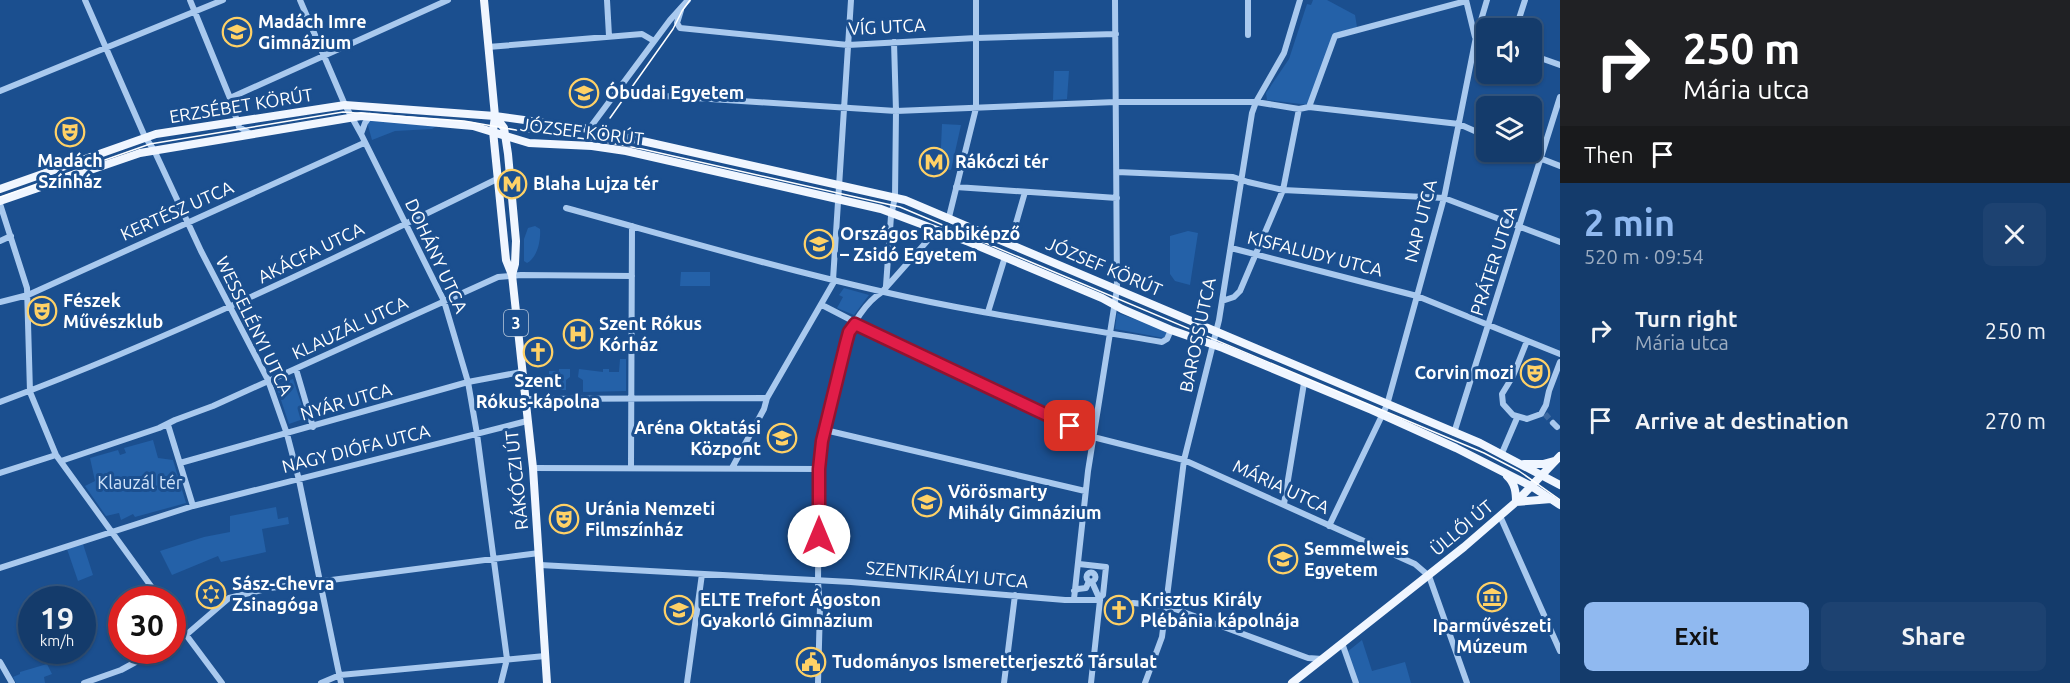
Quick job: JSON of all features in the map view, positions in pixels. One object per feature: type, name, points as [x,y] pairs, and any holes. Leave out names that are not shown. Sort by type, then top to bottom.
[{"type":"main road","name":"RÁKÓCZI ÚT","points":[[484,0],[495,116],[500,134],[516,241],[512,275]]},
{"type":"main road","name":"ERZSÉBET KÖRÚT","points":[[0,189],[145,137],[345,105],[495,116]]},
{"type":"main road","name":"ERZSÉBET KÖRÚT","points":[[0,202],[154,150],[351,117],[370,116],[473,126],[500,134]]},
{"type":"main road","name":"RÁKÓCZI ÚT","points":[[495,116],[504,128],[500,134],[499,178],[506,260],[512,275],[533,468],[547,683]]},
{"type":"main road","name":"JÓZSEF KÖRÚT","points":[[495,116],[589,129],[895,197],[949,217],[1216,331],[1384,410],[1531,486],[1560,505]]},
{"type":"main road","name":"JÓZSEF KÖRÚT","points":[[500,134],[529,143],[592,146],[626,151],[839,198],[892,213],[1005,257],[1171,330],[1304,383],[1454,433],[1502,453],[1560,485]]},
{"type":"main road","points":[[1518,463],[1543,464],[1558,458]]},
{"type":"main road","name":"ÜLLŐI ÚT","points":[[1292,683],[1429,576],[1500,516],[1558,458]]},
{"type":"main road","points":[[1502,471],[1512,480],[1516,502],[1551,499]]},
{"type":"street","name":"WESSELÉNYI UTCA","points":[[85,0],[145,137],[154,150],[229,307],[268,380],[300,480],[341,683]]},
{"type":"street","points":[[190,0],[230,98],[239,127],[251,134]]},
{"type":"street","points":[[0,91],[223,0]]},
{"type":"street","name":"DOHÁNY UTCA","points":[[300,0],[345,105],[444,301],[468,382],[507,659],[501,683]]},
{"type":"street","points":[[230,98],[448,0]]},
{"type":"street","points":[[607,0],[609,36]]},
{"type":"street","points":[[589,129],[670,20],[688,0]]},
{"type":"street","points":[[732,468],[764,409],[766,399],[822,305],[834,280],[851,0]]},
{"type":"street","points":[[949,217],[975,108],[976,0]]},
{"type":"street","points":[[1074,595],[1085,491],[1117,290],[1115,0]]},
{"type":"street","points":[[1248,0],[1248,35]]},
{"type":"street","name":"BAROSS UTCA","points":[[1145,683],[1162,637],[1184,460],[1222,301],[1250,122],[1256,102],[1284,53],[1300,0]]},
{"type":"street","name":"NAP UTCA","points":[[1482,18],[1487,0]]},
{"type":"street","points":[[1519,18],[1525,0]]},
{"type":"street","points":[[1309,107],[1335,36],[1466,1]]},
{"type":"street","name":"NAP UTCA","points":[[1329,526],[1384,410],[1444,198],[1476,37],[1466,1]]},
{"type":"street","name":"VÍG UTCA","points":[[681,10],[677,22],[680,28],[848,45],[1116,34]]},
{"type":"street","points":[[488,47],[642,34],[654,41]]},
{"type":"street","points":[[884,289],[895,197],[894,42]]},
{"type":"street","points":[[1542,59],[1560,65]]},
{"type":"street","points":[[634,94],[896,111],[1116,102],[1256,102],[1299,109],[1309,107],[1459,124],[1476,132]]},
{"type":"street","name":"PRÁTER UTCA","points":[[1542,159],[1560,97]]},
{"type":"street","points":[[1222,301],[1234,297],[1240,291],[1283,190],[1299,109]]},
{"type":"street","points":[[361,134],[370,116]]},
{"type":"street","name":"KERTÉSZ UTCA","points":[[0,302],[27,294],[188,224],[364,143]]},
{"type":"street","points":[[1542,159],[1560,166]]},
{"type":"street","name":"PRÁTER UTCA","points":[[1454,433],[1541,162]]},
{"type":"street","points":[[1117,172],[1233,177],[1283,190],[1444,198],[1560,242]]},
{"type":"street","name":"AKÁCFA UTCA","points":[[0,402],[98,365],[229,307],[499,178]]},
{"type":"street","points":[[956,187],[1117,198]]},
{"type":"street","points":[[1010,244],[1025,192]]},
{"type":"street","points":[[0,202],[27,288],[30,392],[59,458],[151,586]]},
{"type":"street","points":[[566,208],[834,280],[988,312],[1162,342],[1167,339],[1171,330]]},
{"type":"street","points":[[631,467],[632,226]]},
{"type":"street","points":[[818,683],[819,469],[825,430],[846,343],[849,332],[873,297],[884,289],[936,231]]},
{"type":"street","points":[[0,241],[11,236]]},
{"type":"street","name":"KISFALUDY UTCA","points":[[1231,248],[1417,296],[1560,354]]},
{"type":"street","points":[[988,312],[1005,257]]},
{"type":"street","name":"KLAUZÁL UTCA","points":[[168,425],[498,276],[632,276]]},
{"type":"street","points":[[822,305],[855,324],[1093,437]]},
{"type":"street","points":[[1527,341],[1513,376],[1502,394],[1506,410],[1517,418],[1532,418],[1544,413],[1560,362]]},
{"type":"street","points":[[296,369],[313,427]]},
{"type":"street","name":"NYÁR UTCA","points":[[180,464],[468,382],[521,372]]},
{"type":"street","points":[[1284,504],[1304,383]]},
{"type":"street","points":[[524,399],[766,399]]},
{"type":"street","points":[[1502,453],[1517,418]]},
{"type":"street","name":"NAGY DIÓFA UTCA","points":[[193,506],[527,421]]},
{"type":"street","points":[[0,472],[59,458],[168,425],[193,506],[0,568]]},
{"type":"street","points":[[825,430],[1085,491]]},
{"type":"street","name":"MÁRIA UTCA","points":[[1093,437],[1184,460],[1413,563],[1429,576]]},
{"type":"street","points":[[533,468],[819,469]]},
{"type":"street","points":[[1500,516],[1560,651]]},
{"type":"street","points":[[222,683],[186,635],[229,598],[270,588],[539,553]]},
{"type":"street","points":[[1078,562],[1099,599],[1091,683]]},
{"type":"street","points":[[1078,562],[1106,567],[1103,595],[1099,599]]},
{"type":"street","name":"SZENTKIRÁLYI UTCA","points":[[540,565],[818,582],[851,582],[1015,595],[1074,595],[1099,599]]},
{"type":"street","points":[[687,683],[702,574]]},
{"type":"street","points":[[1429,576],[1467,683]]},
{"type":"street","points":[[1074,595],[1078,588],[1086,588],[1089,579]]},
{"type":"street","points":[[1004,683],[1015,595]]},
{"type":"street","points":[[1133,603],[1167,606],[1308,658],[1322,659]]},
{"type":"street","points":[[1342,644],[1356,683]]},
{"type":"street","points":[[321,683],[339,675],[545,656]]},
{"type":"street","points":[[0,662],[12,683]]},
{"type":"street","points":[[84,683],[98,681],[132,664]]},
{"type":"green space","points":[[1313,0],[1327,0],[1355,15],[1357,27],[1337,33],[1309,105],[1267,100],[1266,93],[1289,59],[1307,4],[1311,5]]},
{"type":"green space","points":[[1054,71],[1069,71],[1067,99],[1053,100]]},
{"type":"green space","points":[[370,119],[438,125],[432,129],[395,131],[372,140],[367,122]]},
{"type":"green space","points":[[942,124],[961,125],[951,170],[940,169]]},
{"type":"green space","points":[[535,226],[540,229],[539,244],[536,253],[527,263],[524,261],[524,239],[528,228]]},
{"type":"green space","points":[[1188,231],[1198,233],[1190,285],[1175,281],[1170,274],[1170,236]]},
{"type":"green space","points":[[681,272],[710,272],[710,286],[680,286]]},
{"type":"green space","points":[[844,288],[869,295],[854,315],[837,308],[843,297],[839,295]]},
{"type":"green space","points":[[1117,313],[1169,331],[1164,338],[1115,329]]},
{"type":"green space","points":[[620,359],[626,359],[626,391],[583,392],[583,380],[578,377],[579,369],[603,372],[603,369],[609,369],[609,372],[619,372]]},
{"type":"green space","points":[[559,369],[570,369],[570,377],[566,380],[566,390],[549,390],[551,381],[549,371],[559,371]]},
{"type":"green space","points":[[293,379],[306,418],[289,424],[276,385]]},
{"type":"green space","name":"Klauzál tér","points":[[153,440],[158,458],[173,460],[186,503],[135,517],[133,514],[121,520],[119,513],[106,516],[85,486],[95,481],[90,458],[118,450],[120,455],[126,453],[124,448]]},
{"type":"green space","points":[[276,507],[278,519],[288,517],[289,524],[262,529],[266,552],[221,562],[218,556],[172,575],[160,551],[204,537],[230,532],[230,516]]},
{"type":"green space","points":[[83,544],[93,575],[78,581],[67,549]]},
{"type":"green space","points":[[1362,640],[1372,671],[1405,662],[1411,683],[1358,683],[1347,652]]},
{"type":"green space","points":[[47,664],[52,674],[44,677],[45,683],[16,683],[13,677],[20,672]]},
{"type":"tunnel","points":[[1545,414],[1553,423]]},
{"type":"tram line","points":[[610,118],[673,29],[690,0]]},
{"type":"tram line","points":[[0,197],[150,144],[343,112],[464,121],[642,149],[900,207],[1484,453],[1519,471],[1560,500]]},
{"type":"place","name":"Madách Imre Gimnázium","points":[[237,32]]},
{"type":"place","name":"Óbudai Egyetem","points":[[584,93]]},
{"type":"place","name":"Madách Színház","points":[[70,132]]},
{"type":"place","name":"Rákóczi tér","points":[[934,162]]},
{"type":"place","name":"Blaha Lujza tér","points":[[512,184]]},
{"type":"place","name":"Országos Rabbiképző – Zsidó Egyetem","points":[[819,244]]},
{"type":"place","name":"Fészek Művészklub","points":[[42,311]]},
{"type":"place","name":"Szent Rókus Kórház","points":[[578,334]]},
{"type":"place","name":"Szent Rókus-kápolna","points":[[538,352]]},
{"type":"place","name":"Corvin mozi","points":[[1535,373]]},
{"type":"place","name":"Aréna Oktatási Központ","points":[[782,438]]},
{"type":"place","name":"Vörösmarty Mihály Gimnázium","points":[[927,502]]},
{"type":"place","name":"Uránia Nemzeti Filmszínház","points":[[564,519]]},
{"type":"place","name":"Semmelweis Egyetem","points":[[1283,559]]},
{"type":"place","name":"Sász-Chevra Zsinagóga","points":[[211,594]]},
{"type":"place","name":"Iparművészeti Múzeum","points":[[1492,597]]},
{"type":"place","name":"ELTE Trefort Ágoston Gyakorló Gimnázium","points":[[679,610]]},
{"type":"place","name":"Krisztus Király Plébánia kápolnája","points":[[1119,610]]},
{"type":"place","name":"Tudományos Ismeretterjesztő Társulat","points":[[811,662]]},
{"type":"route","points":[[819,536],[819,469],[822,441],[849,332],[855,324],[1070,426]]}]
